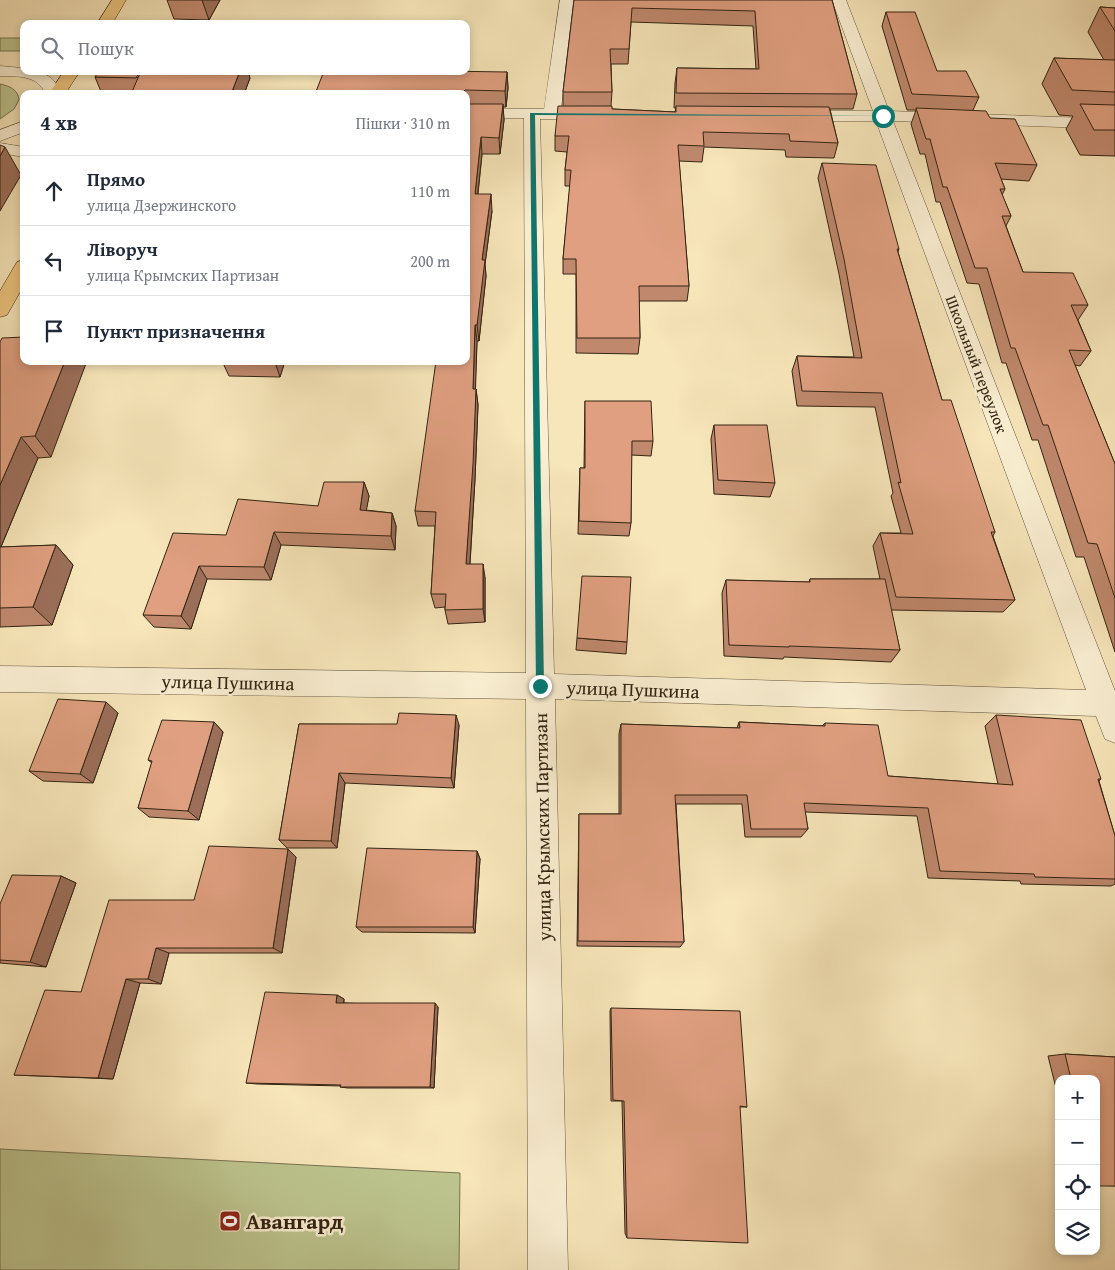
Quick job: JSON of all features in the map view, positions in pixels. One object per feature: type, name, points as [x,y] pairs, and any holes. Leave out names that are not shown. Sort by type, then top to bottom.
[{"type":"main road","points":[[106,20],[119,0]]},
{"type":"main road","points":[[60,90],[69,75]]},
{"type":"main road","points":[[0,310],[20,273]]},
{"type":"street","name":"улица Крымских Партизан","points":[[548,1270],[540,686],[542,114],[567,0]]},
{"type":"street","name":"Школьный переулок","points":[[839,0],[1112,712]]},
{"type":"street","points":[[29,75],[38,77],[46,82],[52,90]]},
{"type":"street","points":[[470,113],[611,114]]},
{"type":"street","points":[[776,116],[883,116],[1115,124]]},
{"type":"street","points":[[0,136],[20,128]]},
{"type":"street","points":[[0,148],[20,151]]},
{"type":"street","name":"улица Пушкина","points":[[0,680],[540,686],[1112,712]]},
{"type":"green space","points":[[0,38],[20,38],[20,51],[0,51]]},
{"type":"green space","points":[[0,84],[10,87],[15,91],[19,100],[14,109],[0,119]]},
{"type":"green space","name":"Авангард","points":[[0,1149],[460,1173],[459,1270],[0,1270]]},
{"type":"building","points":[[574,0],[832,0],[857,94],[676,93],[677,68],[759,69],[755,11],[632,8],[629,49],[610,49],[612,92],[563,92]]},
{"type":"building","points":[[1100,7],[1115,8],[1115,31]]},
{"type":"building","points":[[886,12],[915,12],[937,71],[966,71],[979,97],[912,94]]},
{"type":"building","points":[[1054,58],[1115,60],[1115,92],[1072,90]]},
{"type":"building","points":[[470,71],[507,72],[505,91],[317,90],[322,75],[470,75]]},
{"type":"building","points":[[96,75],[138,75],[136,78],[95,77]]},
{"type":"building","points":[[139,75],[238,75],[233,90],[133,90]]},
{"type":"building","points":[[470,104],[503,104],[499,138],[481,137],[475,194],[491,194],[482,260],[485,260],[477,325],[475,325],[473,389],[476,389],[466,564],[483,564],[483,609],[445,610],[446,594],[431,594],[436,512],[415,511],[435,365],[470,365]]},
{"type":"building","points":[[1080,104],[1115,105],[1115,130],[1094,130]]},
{"type":"building","points":[[558,106],[612,106],[612,109],[676,112],[676,106],[829,107],[838,143],[790,141],[789,134],[703,132],[704,146],[678,145],[689,286],[639,286],[640,338],[577,338],[576,259],[563,259],[571,170],[565,170],[569,136],[555,136]]},
{"type":"building","points":[[916,108],[986,111],[990,118],[1015,119],[1037,165],[995,163],[1005,189],[1000,189],[1011,216],[1002,216],[1023,272],[1073,273],[1088,305],[1071,305],[1091,351],[1069,350],[1115,464],[1115,598],[1097,544],[1088,543],[1048,425],[1043,425],[1015,348],[1011,348],[987,268],[975,268],[947,187],[943,187],[930,139],[926,139]]},
{"type":"building","points":[[0,145],[5,147],[0,156]]},
{"type":"building","points":[[822,163],[876,165],[899,249],[897,249],[942,400],[951,400],[995,532],[991,532],[1015,600],[896,597],[880,533],[913,534],[898,482],[901,483],[882,393],[802,391],[797,356],[862,358],[844,259]]},
{"type":"building","points":[[20,337],[20,365],[63,365],[35,436],[21,437],[0,485],[0,342],[2,338]]},
{"type":"building","points":[[585,401],[651,401],[653,441],[632,441],[631,523],[579,521],[580,468],[585,468]]},
{"type":"building","points":[[714,425],[767,425],[775,483],[718,480]]},
{"type":"building","points":[[324,482],[364,482],[360,510],[392,513],[391,536],[274,532],[264,567],[199,566],[181,616],[143,615],[173,533],[226,535],[238,499],[318,506]]},
{"type":"building","points":[[56,545],[33,607],[0,608],[0,547]]},
{"type":"building","points":[[582,576],[631,577],[627,642],[577,638]]},
{"type":"building","points":[[810,579],[885,579],[900,650],[729,645],[726,580],[810,582]]},
{"type":"building","points":[[58,699],[106,702],[80,774],[29,771]]},
{"type":"building","points":[[399,713],[456,715],[451,778],[339,773],[331,841],[279,840],[299,724],[397,724]]},
{"type":"building","points":[[996,715],[1081,720],[1101,779],[1098,779],[1115,836],[1115,879],[1035,877],[1034,874],[940,871],[928,808],[804,803],[808,829],[751,829],[747,795],[675,795],[684,942],[578,941],[579,814],[621,814],[621,724],[740,728],[739,722],[825,726],[825,723],[878,725],[888,776],[1013,785]]},
{"type":"building","points":[[162,720],[214,722],[188,811],[138,808],[152,761],[148,760]]},
{"type":"building","points":[[209,846],[288,849],[273,948],[156,948],[148,979],[126,979],[98,1078],[14,1075],[45,990],[81,992],[109,900],[194,900]]},
{"type":"building","points":[[367,848],[477,851],[473,927],[356,927]]},
{"type":"building","points":[[12,875],[61,876],[30,962],[0,960],[0,904]]},
{"type":"building","points":[[265,992],[337,995],[336,1003],[435,1003],[430,1087],[340,1087],[341,1085],[246,1083]]},
{"type":"building","points":[[611,1008],[740,1011],[747,1107],[740,1106],[748,1243],[627,1238],[624,1101],[613,1100]]},
{"type":"building","points":[[1065,1054],[1115,1057],[1115,1186],[1100,1186],[1100,1075],[1070,1075]]},
{"type":"place","name":"Авангард","points":[[230,1221]]},
{"type":"route","points":[[540,686],[532,114],[883,116]]}]
